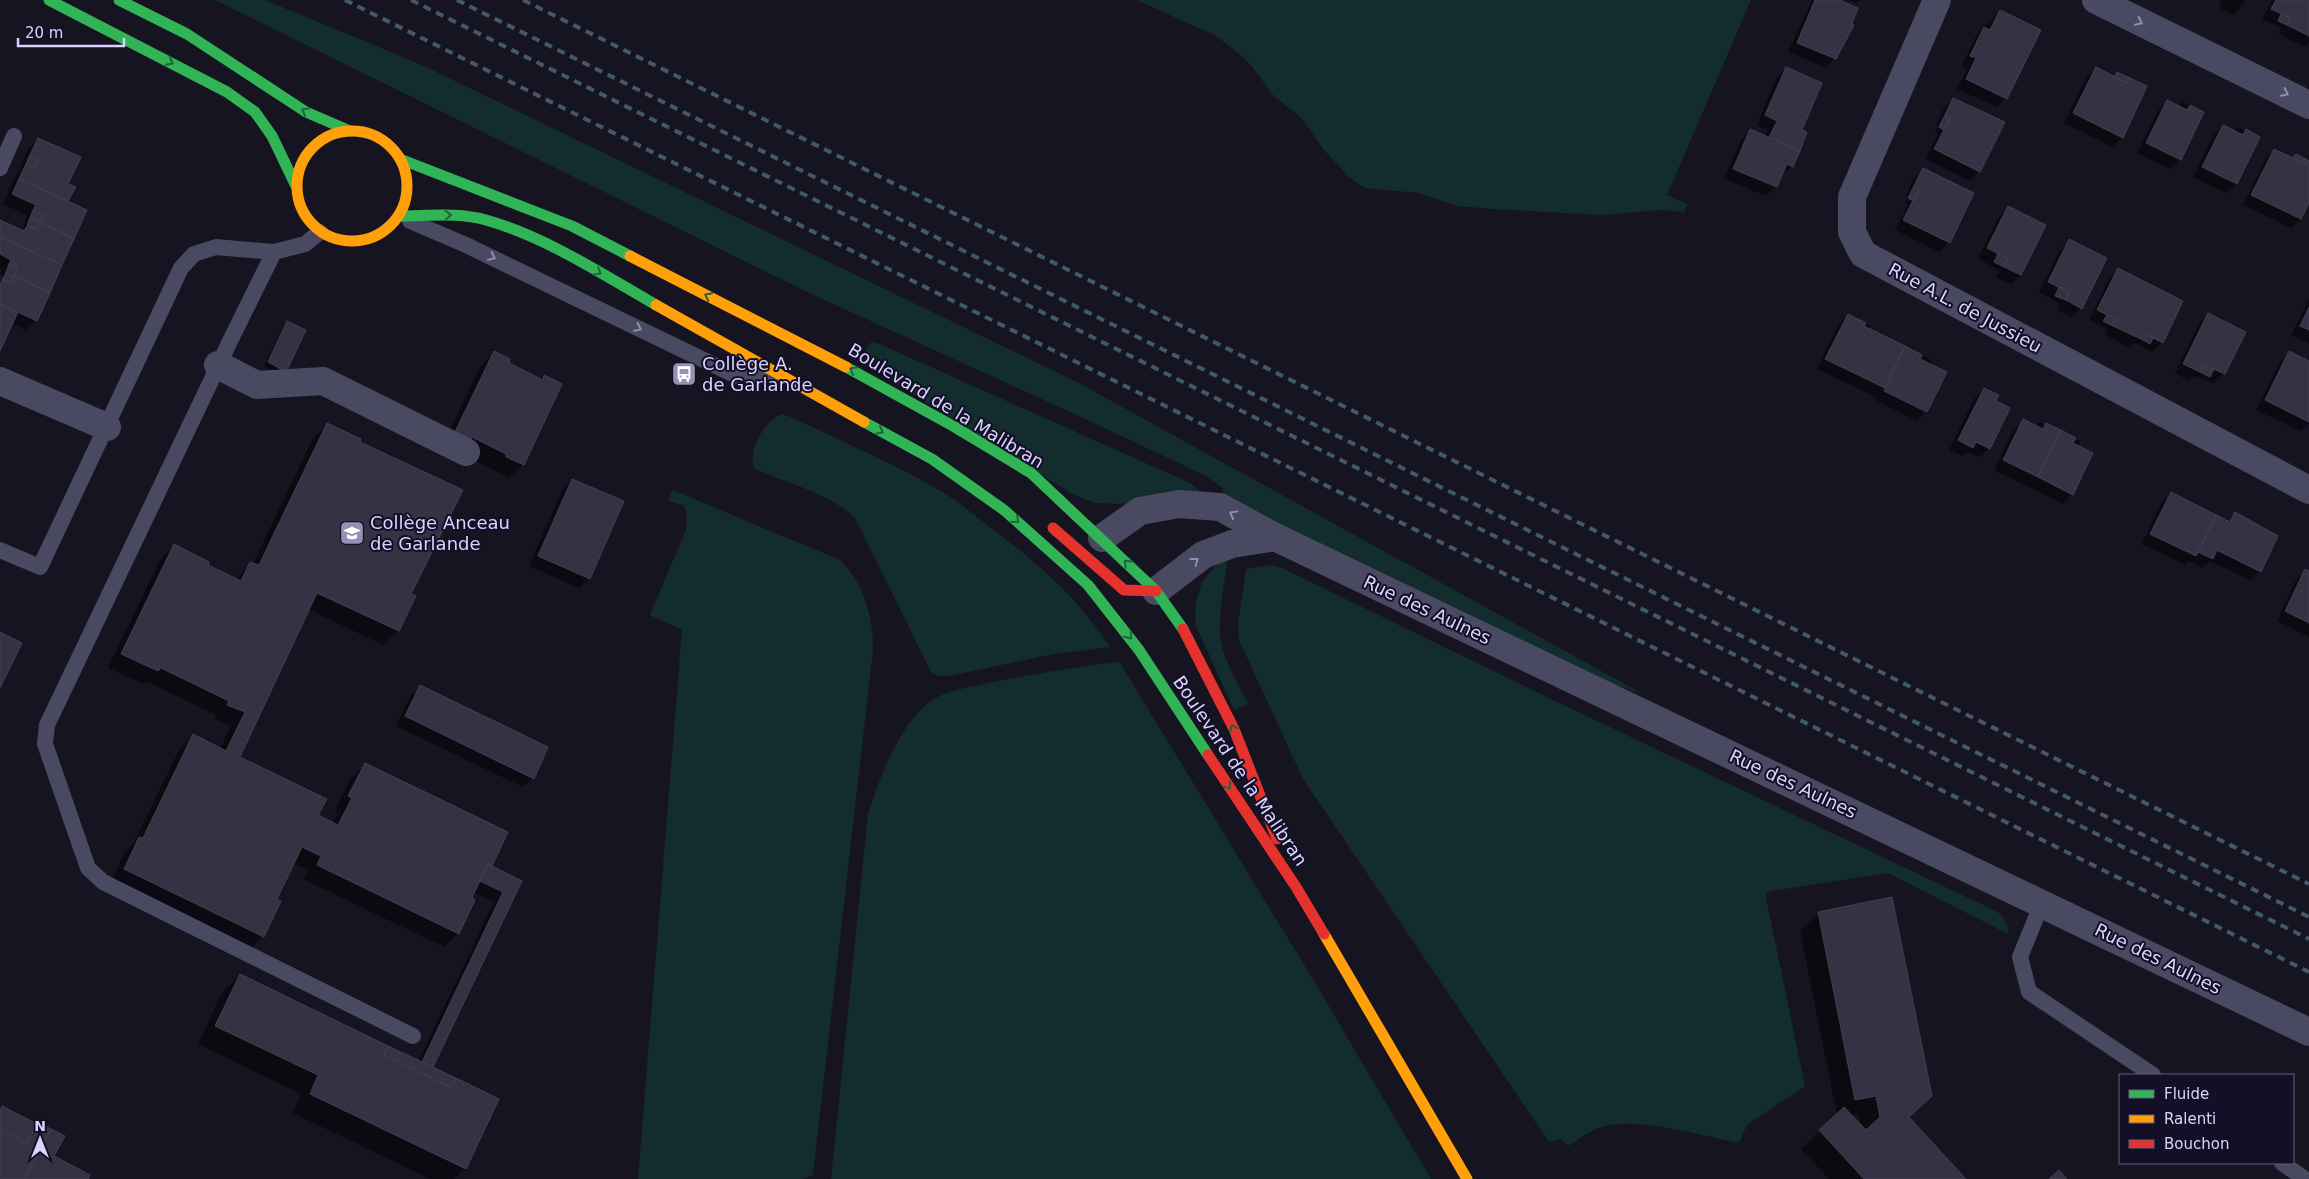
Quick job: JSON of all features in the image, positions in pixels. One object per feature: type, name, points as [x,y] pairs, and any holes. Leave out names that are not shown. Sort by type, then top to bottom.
[{"type":"main road","points":[[49,0],[228,92],[255,112],[272,136],[296,186]]},
{"type":"main road","points":[[120,0],[187,34],[306,112],[350,131]]},
{"type":"main road","points":[[350,131],[365,132],[379,138],[391,147],[400,159],[406,173],[408,188],[405,203],[399,216],[387,229],[372,238],[354,242],[336,240],[320,232],[307,220],[298,204],[296,186],[298,170],[306,154],[318,142],[333,134],[350,131]]},
{"type":"main road","name":"Boulevard de la Malibran","points":[[400,159],[572,226],[843,365],[953,426],[1030,473],[1098,550],[1156,591],[1186,634],[1234,729],[1296,887]]},
{"type":"main road","name":"Boulevard de la Malibran","points":[[399,216],[457,215],[486,220],[560,250],[776,374],[932,459],[1004,510],[1088,585],[1139,650],[1296,887]]},
{"type":"main road","points":[[932,459],[968,470]]},
{"type":"main road","points":[[1041,518],[1098,550],[1124,590],[1156,591]]},
{"type":"main road","points":[[1088,585],[1098,550]]},
{"type":"main road","points":[[1296,887],[1467,1179]]},
{"type":"street","name":"Rue A.L. de Jussieu","points":[[1937,0],[1852,197],[1852,232],[1863,254],[2309,490]]},
{"type":"street","points":[[2096,0],[2309,105]]},
{"type":"street","points":[[218,365],[257,385],[323,381],[466,452]]},
{"type":"street","points":[[0,380],[107,427]]},
{"type":"street","name":"Rue des Aulnes","points":[[1098,550],[1140,511],[1179,504],[1220,507],[1275,537],[2309,1032]]},
{"type":"street","points":[[1156,591],[1203,554],[1232,544],[1275,537]]},
{"type":"lane","points":[[0,168],[14,136]]},
{"type":"lane","points":[[399,216],[466,245],[741,378],[776,374]]},
{"type":"lane","points":[[0,550],[40,567],[181,268],[194,254],[216,247],[274,252],[305,244],[320,232]]},
{"type":"lane","points":[[274,252],[218,365],[47,725],[45,744],[88,868],[103,882],[413,1036]]},
{"type":"lane","points":[[2042,903],[2020,957],[2029,992],[2152,1074]]},
{"type":"lane","points":[[2284,1164],[2306,1179]]},
{"type":"green space","points":[[215,0],[265,0],[422,65],[1077,382],[1645,695],[1602,680],[1223,497],[1223,488],[1204,475],[807,292]]},
{"type":"green space","points":[[1137,0],[1751,0],[1667,195],[1687,204],[1684,212],[1661,210],[1602,215],[1457,206],[1419,193],[1365,188],[1349,177],[1324,150],[1302,119],[1272,94],[1251,65],[1237,52],[1216,36]]},
{"type":"green space","points":[[875,342],[1190,483],[1201,492],[1165,492],[1123,504],[1095,503],[1074,495],[860,361],[870,343]]},
{"type":"green space","points":[[781,414],[899,468],[956,501],[1024,553],[1055,581],[1084,612],[1110,647],[1054,654],[949,676],[938,676],[931,672],[855,518],[833,501],[755,469],[753,454],[759,437],[769,423]]},
{"type":"green space","points":[[673,490],[840,560],[861,590],[866,601],[872,626],[873,650],[813,1175],[803,1179],[638,1179],[682,630],[650,615],[686,530],[687,517],[684,506],[668,500]]},
{"type":"green space","points":[[1225,558],[1227,563],[1220,615],[1221,642],[1223,651],[1248,704],[1234,710],[1195,624],[1196,601],[1202,582],[1217,564]]},
{"type":"green space","points":[[1271,565],[1282,568],[1549,698],[1998,912],[2007,924],[2008,934],[1888,873],[1766,893],[1805,1086],[1747,1125],[1739,1143],[1670,1128],[1632,1124],[1616,1124],[1601,1127],[1568,1146],[1561,1139],[1549,1142],[1303,779],[1239,640],[1238,624],[1246,569]]},
{"type":"green space","points":[[1120,663],[1314,981],[1431,1179],[831,1179],[868,814],[878,785],[900,737],[920,711],[931,701],[953,691],[1024,676]]},
{"type":"building","points":[[1815,0],[1840,0],[1858,8],[1852,24],[1854,25],[1836,59],[1797,43]]},
{"type":"building","points":[[2276,0],[2309,0],[2309,36],[2287,25],[2290,18],[2271,9]]},
{"type":"building","points":[[2000,10],[2041,30],[2007,99],[1966,79],[1976,58],[1970,56],[1984,27],[1990,30]]},
{"type":"building","points":[[2281,14],[2290,18],[2287,25],[2278,21]]},
{"type":"building","points":[[1786,67],[1822,83],[1802,130],[1807,132],[1800,151],[1769,138],[1777,121],[1765,115]]},
{"type":"building","points":[[2096,67],[2127,83],[2130,78],[2147,86],[2123,138],[2073,113]]},
{"type":"building","points":[[2117,72],[2130,78],[2127,83],[2114,77]]},
{"type":"building","points":[[1953,98],[2005,122],[1980,172],[1934,149],[1950,118],[1945,115]]},
{"type":"building","points":[[2167,100],[2187,110],[2190,105],[2204,112],[2181,160],[2146,143]]},
{"type":"building","points":[[1945,115],[1950,118],[1944,130],[1939,127]]},
{"type":"building","points":[[2223,125],[2243,135],[2246,129],[2260,137],[2237,184],[2202,167]]},
{"type":"building","points":[[1750,129],[1800,151],[1793,167],[1787,164],[1777,187],[1733,169]]},
{"type":"building","points":[[38,138],[81,157],[68,184],[76,187],[68,201],[19,179],[26,164],[33,168],[38,161],[29,157]]},
{"type":"building","points":[[2274,149],[2306,164],[2309,160],[2309,203],[2301,219],[2251,195]]},
{"type":"building","points":[[2296,154],[2308,160],[2306,164],[2293,158]]},
{"type":"building","points":[[29,157],[38,161],[33,168],[26,164]]},
{"type":"building","points":[[1923,168],[1974,193],[1950,243],[1903,220],[1919,189],[1914,186]]},
{"type":"building","points":[[19,179],[87,210],[74,239],[40,222],[43,215],[33,210],[36,205],[12,194]]},
{"type":"building","points":[[1914,186],[1919,189],[1913,201],[1908,198]]},
{"type":"building","points":[[2008,206],[2046,225],[2021,275],[2004,267],[2008,259],[1987,248]]},
{"type":"building","points":[[33,210],[43,215],[40,222],[30,218]]},
{"type":"building","points":[[30,218],[40,222],[36,229],[27,226]]},
{"type":"building","points":[[0,220],[24,231],[27,226],[36,229],[40,222],[74,239],[62,265],[0,237]]},
{"type":"building","points":[[0,237],[62,265],[50,293],[14,276],[18,268],[9,264],[11,260],[0,254]]},
{"type":"building","points":[[2069,239],[2107,258],[2082,309],[2066,300],[2069,292],[2048,282]]},
{"type":"building","points":[[1998,254],[2008,259],[2004,267],[1994,262]]},
{"type":"building","points":[[9,264],[18,268],[14,276],[6,273]]},
{"type":"building","points":[[2118,268],[2183,301],[2163,343],[2144,333],[2141,339],[2113,326],[2116,319],[2097,310]]},
{"type":"building","points":[[6,273],[14,276],[11,284],[2,280]]},
{"type":"building","points":[[14,276],[50,293],[37,321],[0,304],[0,285],[2,280],[11,284]]},
{"type":"building","points":[[2059,287],[2069,292],[2066,300],[2055,296]]},
{"type":"building","points":[[0,304],[18,312],[0,351]]},
{"type":"building","points":[[2309,307],[2309,330],[2300,326]]},
{"type":"building","points":[[2208,313],[2246,332],[2225,374],[2203,365],[2200,372],[2183,364]]},
{"type":"building","points":[[1848,314],[1866,323],[1864,326],[1905,346],[1885,388],[1825,359]]},
{"type":"building","points":[[2107,315],[2116,319],[2113,326],[2103,321]]},
{"type":"building","points":[[287,321],[306,330],[286,372],[268,362]]},
{"type":"building","points":[[2144,333],[2153,338],[2150,344],[2141,339]]},
{"type":"building","points":[[1905,346],[1922,355],[1920,359],[1947,372],[1927,412],[1884,391]]},
{"type":"building","points":[[494,351],[510,359],[509,363],[543,380],[544,375],[562,384],[524,465],[472,437],[471,439],[455,432]]},
{"type":"building","points":[[2289,351],[2309,361],[2309,422],[2265,400]]},
{"type":"building","points":[[2203,365],[2214,369],[2210,377],[2200,372]]},
{"type":"building","points":[[1984,388],[1999,395],[1996,401],[2010,408],[1990,449],[1976,442],[1973,448],[1958,440]]},
{"type":"building","points":[[2023,419],[2043,429],[2046,423],[2061,430],[2038,477],[2003,460]]},
{"type":"building","points":[[327,423],[361,439],[360,442],[463,490],[411,594],[416,596],[399,631],[317,593],[240,757],[327,799],[318,815],[338,825],[352,798],[348,796],[365,763],[508,832],[492,866],[488,864],[472,897],[475,900],[459,934],[317,865],[321,856],[302,847],[277,899],[281,901],[264,937],[124,869],[139,837],[143,838],[193,734],[226,751],[245,712],[227,705],[229,701],[161,668],[158,671],[121,654],[174,544],[209,562],[208,565],[241,581],[250,562],[259,565]]},
{"type":"building","points":[[2061,430],[2076,438],[2073,443],[2093,453],[2073,495],[2038,477]]},
{"type":"building","points":[[572,479],[624,501],[590,579],[538,556]]},
{"type":"building","points":[[2171,492],[2216,515],[2196,556],[2150,534]]},
{"type":"building","points":[[2235,512],[2278,536],[2261,572],[2217,550],[2213,559],[2198,552],[2216,515],[2230,522]]},
{"type":"building","points":[[2305,569],[2309,571],[2309,623],[2285,611]]},
{"type":"building","points":[[0,632],[22,643],[0,688]]},
{"type":"building","points":[[420,685],[548,747],[534,779],[405,716]]},
{"type":"building","points":[[488,864],[522,881],[433,1067],[422,1062],[503,892],[480,881]]},
{"type":"building","points":[[1892,897],[1932,1096],[1909,1117],[1966,1179],[1864,1179],[1819,1130],[1844,1107],[1866,1130],[1880,1117],[1876,1096],[1855,1100],[1818,912]]},
{"type":"building","points":[[240,974],[388,1046],[384,1055],[450,1087],[456,1078],[499,1099],[466,1169],[310,1094],[318,1075],[215,1026]]},
{"type":"building","points":[[388,1046],[456,1078],[450,1087],[384,1055]]},
{"type":"building","points":[[2,1106],[37,1124],[27,1143],[0,1129],[0,1111]]},
{"type":"building","points":[[38,1122],[51,1129],[25,1179],[0,1179],[0,1129],[27,1143]]},
{"type":"building","points":[[51,1129],[65,1136],[54,1156],[90,1175],[88,1179],[25,1179]]},
{"type":"building","points":[[2059,1170],[2067,1179],[2049,1179]]},
{"type":"railway","points":[[345,0],[2309,972]]},
{"type":"railway","points":[[411,0],[2309,939]]},
{"type":"railway","points":[[457,0],[2309,917]]},
{"type":"railway","points":[[523,0],[2309,884]]},
{"type":"traffic: fast","points":[[49,0],[227,92],[255,112],[272,136],[296,186]]},
{"type":"traffic: fast","points":[[119,0],[187,34],[306,112],[350,131]]},
{"type":"traffic: fast","points":[[400,159],[572,226],[630,256]]},
{"type":"traffic: fast","points":[[399,216],[465,216],[508,227],[573,257],[656,305]]},
{"type":"traffic: fast","points":[[846,367],[953,426],[1031,473],[1156,591],[1183,629]]},
{"type":"traffic: fast","points":[[864,422],[932,459],[1004,510],[1088,585],[1139,650],[1208,755]]},
{"type":"traffic: slow","points":[[352,131],[373,135],[391,147],[403,165],[407,186],[403,207],[391,225],[373,237],[352,241],[331,237],[313,225],[301,207],[297,186],[301,165],[313,147],[331,135],[352,131]]},
{"type":"traffic: slow","points":[[630,256],[846,367]]},
{"type":"traffic: slow","points":[[656,305],[864,422]]},
{"type":"traffic: slow","points":[[1324,934],[1467,1179]]},
{"type":"traffic: jam","points":[[1053,528],[1124,590],[1156,591]]},
{"type":"traffic: jam","points":[[1183,629],[1234,729],[1277,839]]},
{"type":"traffic: jam","points":[[1208,755],[1296,887],[1324,934]]},
{"type":"place","name":"Collège A. de Garlande","points":[[684,374]]},
{"type":"place","name":"Collège Anceau de Garlande","points":[[352,533]]}]
